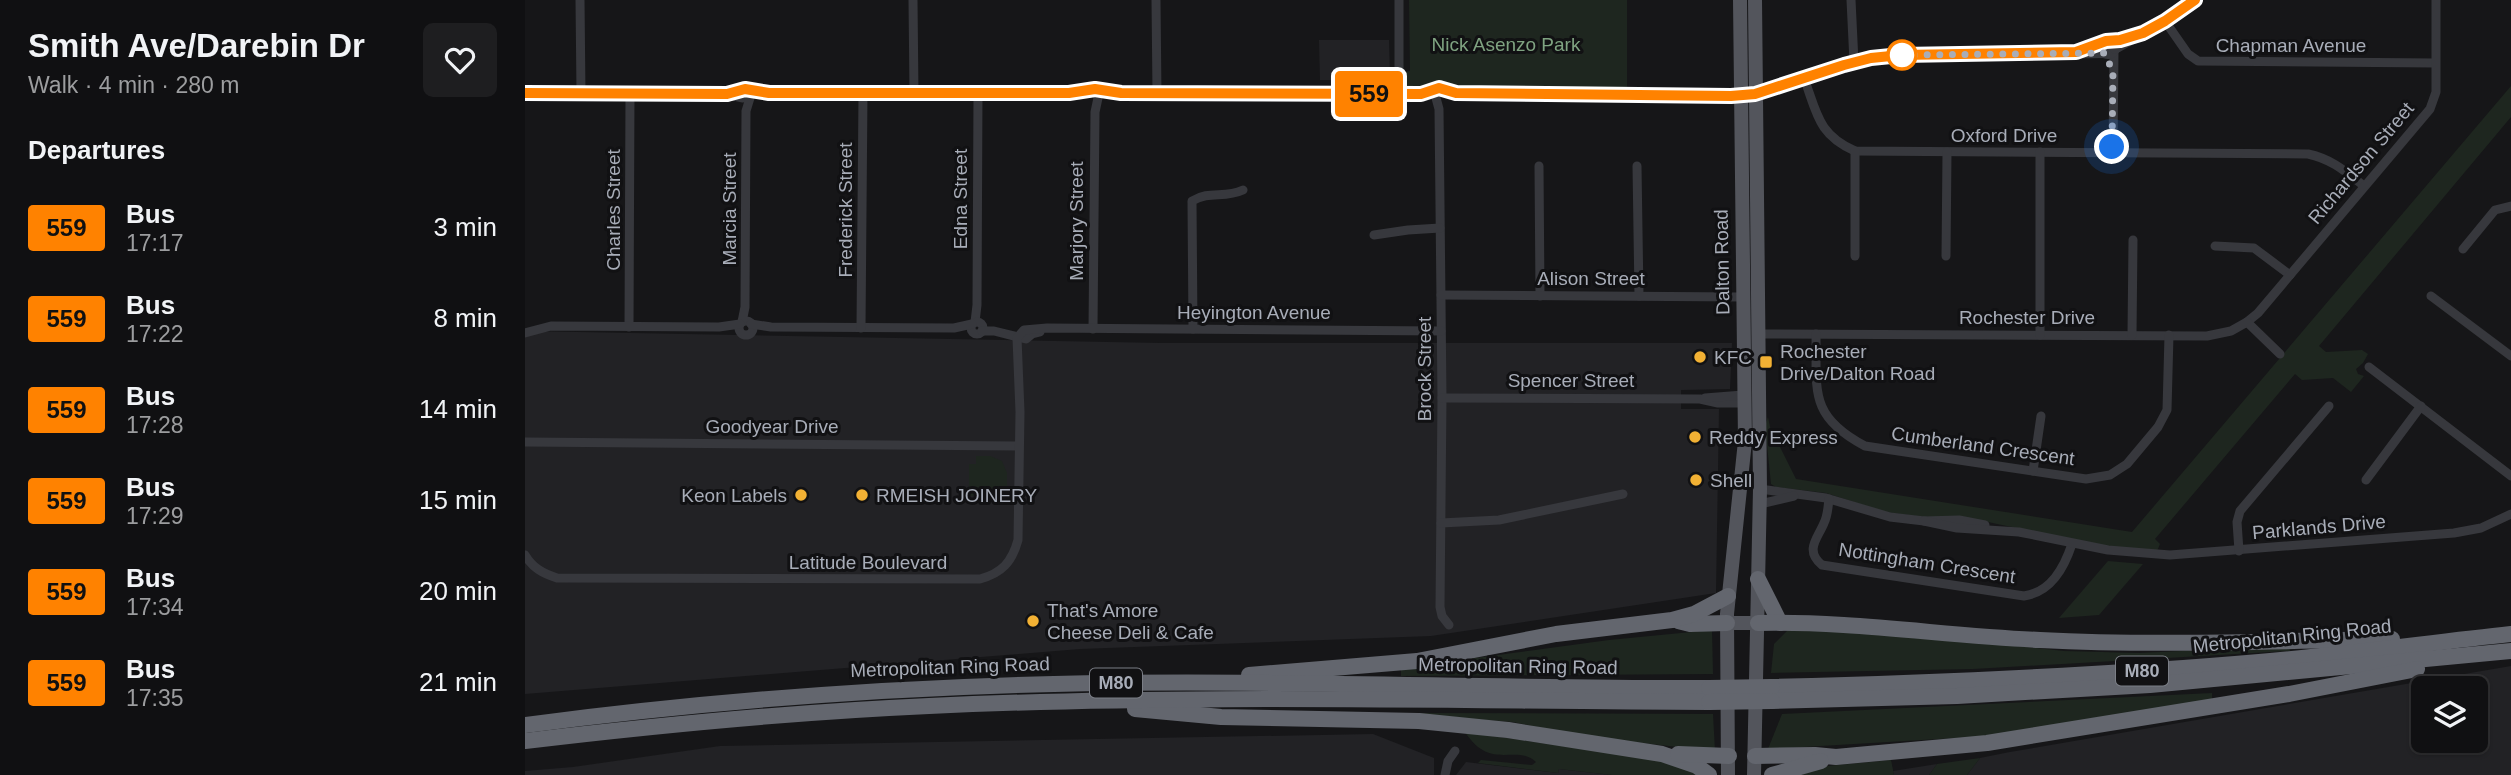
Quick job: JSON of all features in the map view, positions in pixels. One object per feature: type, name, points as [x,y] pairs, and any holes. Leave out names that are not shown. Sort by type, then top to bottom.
[{"type":"highway","points":[[1758,579],[1780,623]]},
{"type":"highway","points":[[1160,683],[1417,661],[1556,634],[1672,620],[1694,614],[1728,596]]},
{"type":"highway","points":[[1672,620],[1690,624],[1727,623]]},
{"type":"highway","points":[[1758,623],[1839,624],[2098,643],[2469,639]]},
{"type":"highway","name":"Metropolitan Ring Road","points":[[1772,694],[2139,672],[2348,653],[2511,634]]},
{"type":"highway","name":"Metropolitan Ring Road","points":[[525,741],[638,727],[929,706],[1165,699],[1772,694],[1957,696],[2150,685],[2511,651]]},
{"type":"highway","points":[[1772,775],[1836,757],[1987,743],[2289,694],[2398,673],[2477,654]]},
{"type":"highway","name":"Metropolitan Ring Road","points":[[525,724],[709,702],[834,693],[1055,684],[1160,683],[1709,695]]},
{"type":"highway","points":[[1085,702],[1221,717],[1419,721],[1469,725],[1662,754],[1729,756]]},
{"type":"highway","points":[[1662,754],[1697,766],[1709,775]]},
{"type":"highway","points":[[1755,756],[1836,757]]},
{"type":"main road","name":"Dalton Road","points":[[1728,775],[1728,596],[1742,488],[1745,441],[1739,0]]},
{"type":"main road","name":"Dalton Road","points":[[1753,775],[1760,496],[1755,0]]},
{"type":"main road","points":[[1739,95],[1755,94]]},
{"type":"main road","name":"Spencer Street","points":[[1744,399],[1759,399]]},
{"type":"main road","points":[[1727,623],[1758,623]]},
{"type":"main road","points":[[1729,756],[1755,756]]},
{"type":"street","points":[[580,0],[581,93]]},
{"type":"street","points":[[913,0],[914,93]]},
{"type":"street","points":[[1156,0],[1157,94]]},
{"type":"street","points":[[1399,0],[1399,94]]},
{"type":"street","points":[[1851,0],[1854,62]]},
{"type":"street","points":[[1755,94],[1854,62],[1901,55],[2109,49],[2165,21],[2195,0]]},
{"type":"street","name":"Richardson Street","points":[[2247,322],[2258,313],[2430,109],[2435,92],[2436,0]]},
{"type":"street","name":"Chapman Avenue","points":[[2165,21],[2189,54],[2198,61],[2435,63]]},
{"type":"street","points":[[2109,49],[2113,71],[2113,153]]},
{"type":"street","points":[[1804,78],[1822,127],[1836,143],[1855,152],[1855,256]]},
{"type":"street","points":[[525,93],[747,96],[769,93],[1069,93],[1095,96],[1121,93],[1739,95]]},
{"type":"street","name":"Charles Street","points":[[629,327],[630,93]]},
{"type":"street","name":"Frederick Street","points":[[861,328],[863,93]]},
{"type":"street","name":"Edna Street","points":[[977,326],[978,93]]},
{"type":"street","name":"Brock Street","points":[[1439,95],[1442,398],[1440,607],[1450,625]]},
{"type":"street","name":"Marcia Street","points":[[746,326],[747,96]]},
{"type":"street","name":"Marjory Street","points":[[1093,329],[1095,96]]},
{"type":"street","name":"Oxford Drive","points":[[1855,152],[2308,154],[2338,165],[2364,186]]},
{"type":"street","points":[[1946,256],[1947,152]]},
{"type":"street","points":[[2040,152],[2040,335]]},
{"type":"street","points":[[1539,166],[1540,296]]},
{"type":"street","points":[[1637,166],[1639,296]]},
{"type":"street","points":[[1193,329],[1192,201],[1202,195],[1232,195],[1243,190]]},
{"type":"street","points":[[2463,249],[2495,211],[2511,205]]},
{"type":"street","points":[[1374,235],[1440,228]]},
{"type":"street","points":[[2132,335],[2133,240]]},
{"type":"street","points":[[2215,246],[2254,248],[2290,275]]},
{"type":"street","name":"Alison Street","points":[[1441,295],[1742,297]]},
{"type":"street","points":[[2431,296],[2511,356]]},
{"type":"street","points":[[2247,322],[2280,354]]},
{"type":"street","name":"Rochester Drive","points":[[1758,334],[2221,334],[2247,322]]},
{"type":"street","name":"Heyington Avenue","points":[[525,333],[551,326],[977,326],[1021,337],[1037,332],[1067,329],[1441,331]]},
{"type":"street","name":"Cumberland Crescent","points":[[1816,334],[1816,389],[1819,399],[1831,423],[1865,446],[2086,479],[2110,475],[2127,464],[2158,427],[2167,410],[2169,335]]},
{"type":"street","name":"Latitude Boulevard","points":[[525,555],[528,567],[557,578],[980,579],[992,576],[1005,568],[1015,552],[1019,529],[1021,337]]},
{"type":"street","points":[[2369,367],[2509,473]]},
{"type":"street","name":"Spencer Street","points":[[1442,398],[1700,399],[1715,396],[1744,399]]},
{"type":"street","points":[[2239,551],[2237,522],[2240,510],[2329,406]]},
{"type":"street","points":[[2366,480],[2421,407]]},
{"type":"street","points":[[2033,471],[2041,416]]},
{"type":"street","name":"Goodyear Drive","points":[[525,442],[1019,446]]},
{"type":"street","points":[[1441,523],[1499,520],[1623,494]]},
{"type":"street","points":[[1760,496],[1799,495]]},
{"type":"street","name":"Parklands Drive","points":[[1760,496],[1799,495],[1829,499],[1876,514],[1924,520],[1957,528],[1997,529],[2072,544],[2170,555],[2453,533],[2481,528],[2509,514]]},
{"type":"street","name":"Nottingham Crescent","points":[[1829,499],[1826,520],[1813,543],[1813,555],[1822,565],[2024,596],[2042,590],[2057,575],[2066,562],[2072,544]]},
{"type":"street","points":[[1445,775],[1446,767],[1455,751]]},
{"type":"shaded area","points":[[1319,40],[1389,40],[1390,80],[1320,80]]},
{"type":"shaded area","points":[[525,331],[1161,343],[1732,343],[1730,389],[1681,390],[1681,409],[1719,409],[1716,593],[1431,636],[1080,649],[525,694]]},
{"type":"shaded area","points":[[2511,666],[2511,775],[1967,775],[1980,758],[2411,683],[2411,753],[2488,753],[2488,676],[2453,676]]},
{"type":"shaded area","points":[[1373,734],[1434,758],[1434,775],[525,775],[525,771],[573,767],[720,746]]},
{"type":"shaded area","points":[[1466,762],[1558,773],[1559,769],[1612,775],[1456,775]]},
{"type":"shaded area","points":[[1937,764],[1929,775],[1894,775],[1893,771]]},
{"type":"green space","name":"Nick Asenzo Park","points":[[1409,0],[1627,0],[1627,89],[1404,86],[1404,72],[1410,71]]},
{"type":"green space","points":[[2511,86],[2511,117],[2319,346],[2326,352],[2362,350],[2368,354],[2356,369],[2358,374],[2364,376],[2351,392],[2333,378],[2302,380],[2295,374],[2155,539],[2160,544],[2157,551],[2102,546],[1969,518],[1939,519],[1885,512],[1826,493],[1776,487],[1771,484],[1765,426],[1768,417],[1770,427],[1796,479],[2132,532]]},
{"type":"green space","points":[[976,456],[990,456],[1002,461],[1007,473],[1007,496],[969,496],[969,464],[976,464]]},
{"type":"green space","points":[[2108,561],[2143,564],[2099,615],[2059,618]]},
{"type":"green space","points":[[1712,630],[1713,674],[1401,676],[1401,668],[1609,640]]},
{"type":"green space","points":[[1788,630],[1890,632],[2064,651],[2139,653],[2289,646],[2290,651],[1973,669],[1771,673],[1774,644]]},
{"type":"green space","points":[[2212,693],[2212,704],[1990,736],[1768,749],[1782,714]]},
{"type":"green space","points":[[1417,713],[1713,714],[1715,751],[1586,737],[1513,722]]},
{"type":"green space","points":[[1465,732],[1666,761],[1704,775],[1612,775],[1559,769],[1558,773],[1478,763],[1481,760],[1532,765],[1536,762],[1520,755],[1484,751]]},
{"type":"green space","points":[[1980,758],[1967,775],[1929,775],[1937,764]]},
{"type":"green space","points":[[1891,760],[1894,775],[1793,775],[1827,766]]},
{"type":"bus line","name":"559","points":[[525,93],[727,94],[745,89],[769,93],[1081,93],[1095,89],[1121,93],[1421,94],[1439,88],[1456,93],[1731,96],[1755,94],[1871,58],[1901,55],[2076,52],[2106,41],[2112,42],[2143,33],[2195,0]]},
{"type":"place","name":"KFC","points":[[1700,357]]},
{"type":"place","name":"Rochester Drive/Dalton Road","points":[[1766,362]]},
{"type":"place","name":"Reddy Express","points":[[1695,437]]},
{"type":"place","name":"Shell","points":[[1696,480]]},
{"type":"place","name":"Keon Labels","points":[[801,495]]},
{"type":"place","name":"RMEISH JOINERY","points":[[862,495]]},
{"type":"place","name":"That's Amore Cheese Deli & Cafe","points":[[1033,621]]},
{"type":"route","points":[[1902,55],[2104,53],[2113,71],[2112,147]]}]
